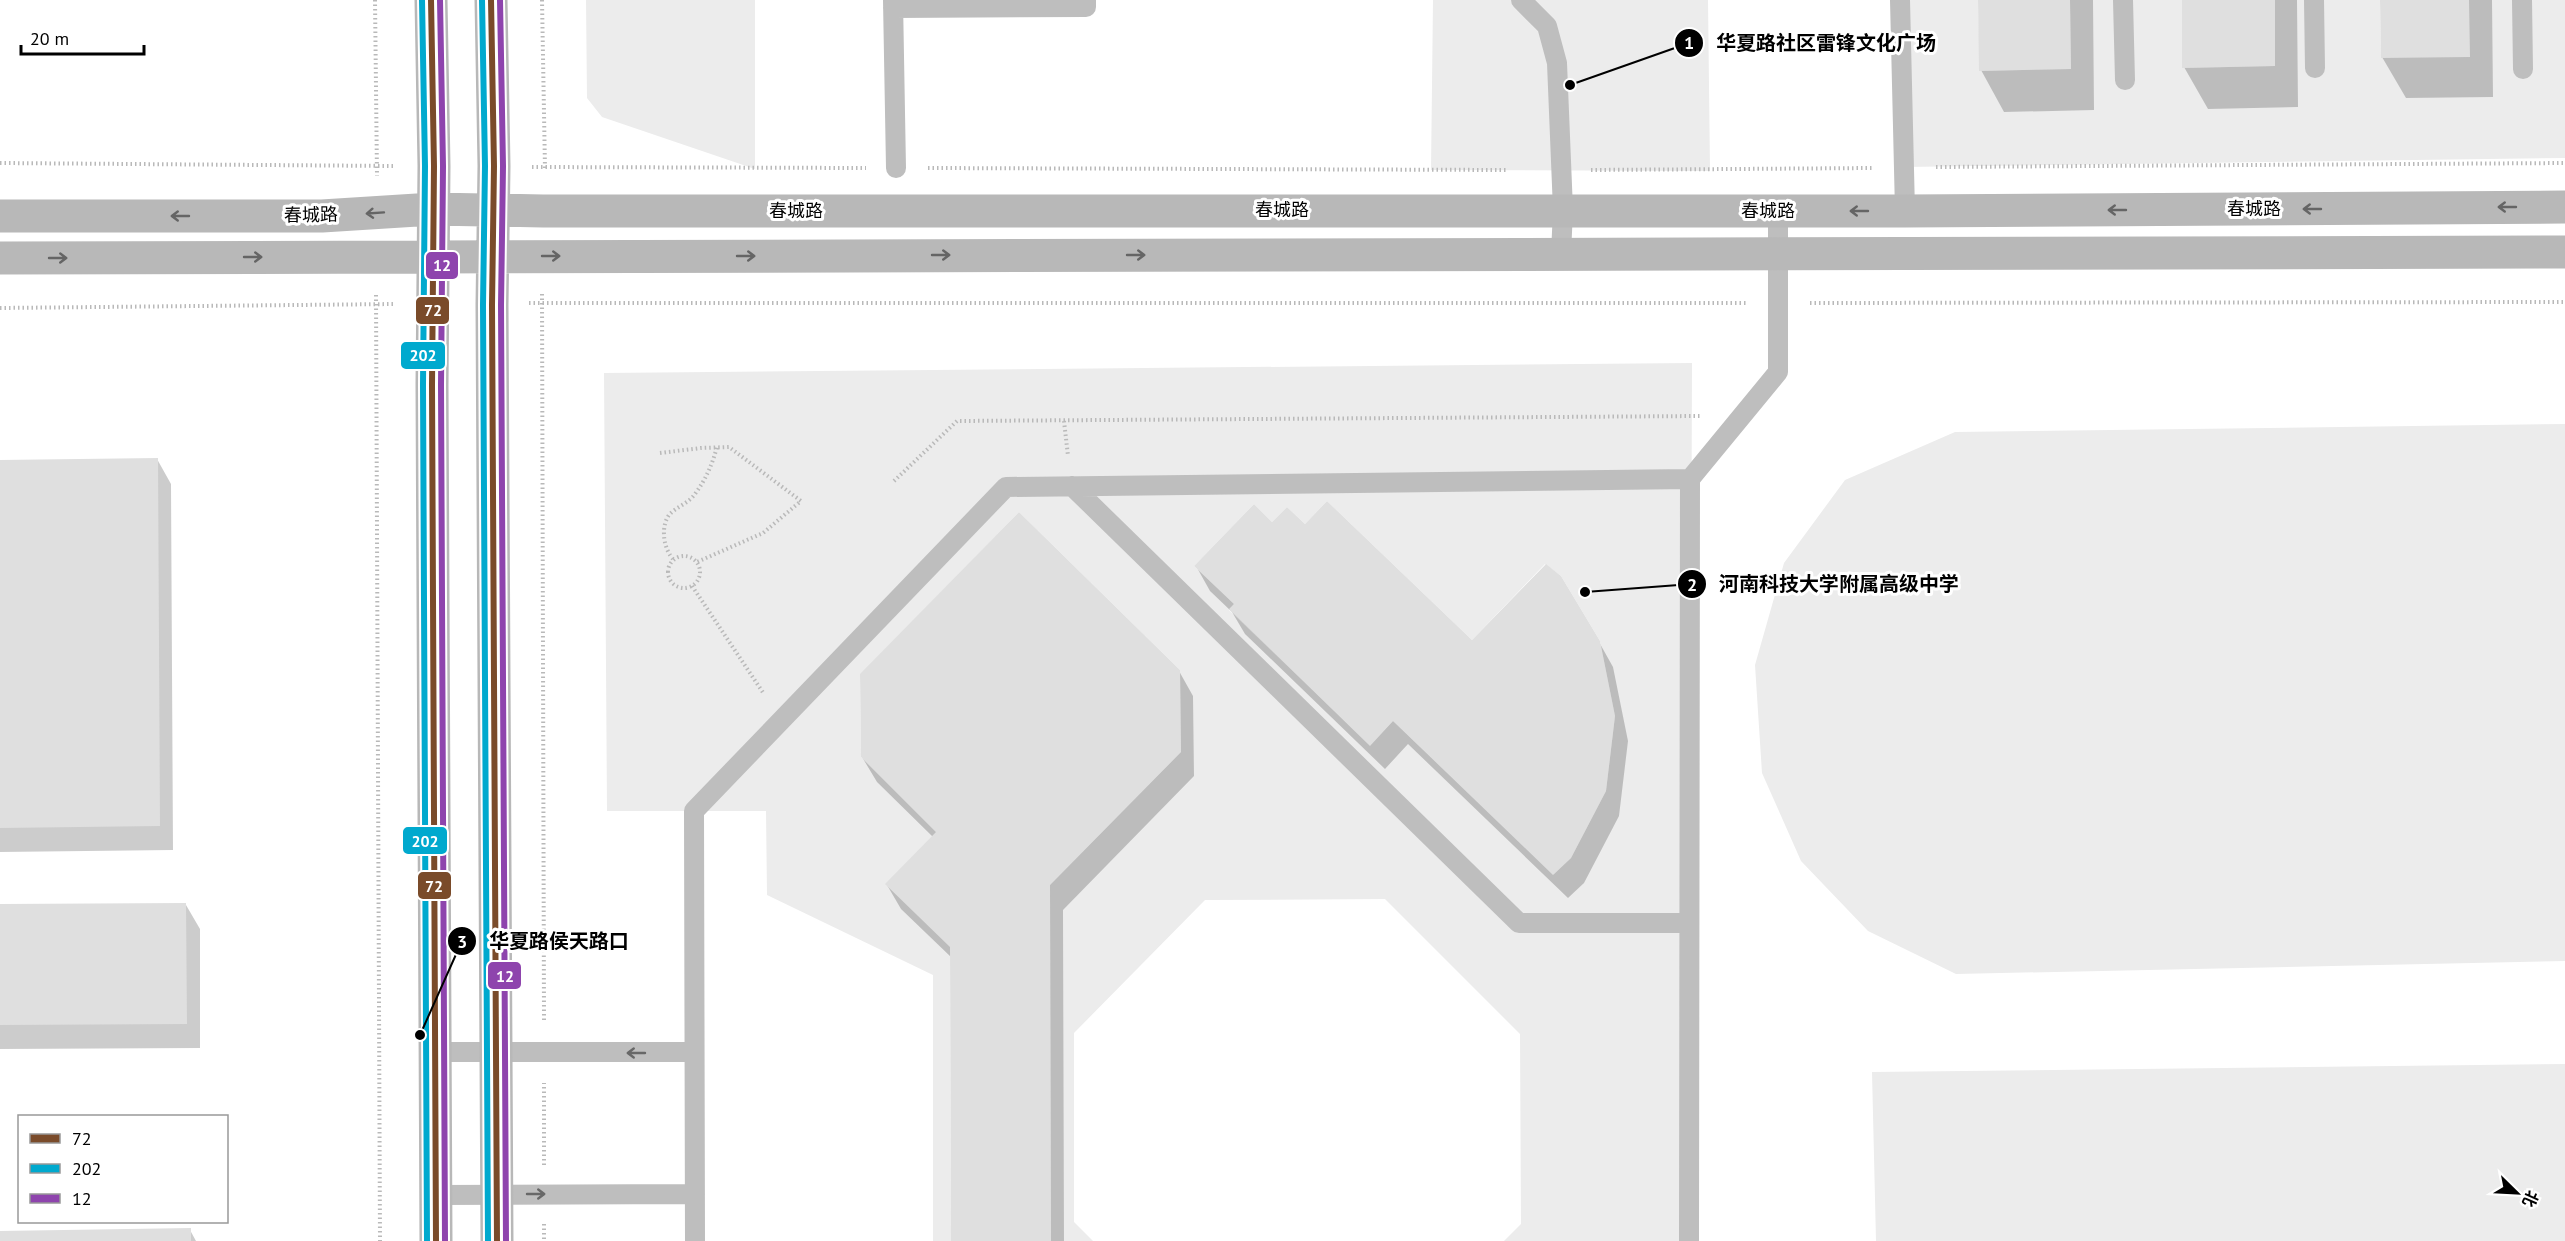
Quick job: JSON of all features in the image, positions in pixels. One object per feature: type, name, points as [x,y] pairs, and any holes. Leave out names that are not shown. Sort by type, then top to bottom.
[{"type":"street","points":[[431,0],[434,166],[432,304],[436,1241]]},
{"type":"street","points":[[491,0],[494,166],[492,305],[496,1241]]},
{"type":"street","name":"春城路","points":[[0,216],[322,216],[433,209],[543,211],[1905,211],[2565,207]]},
{"type":"street","points":[[0,258],[2565,252]]},
{"type":"lane","points":[[896,168],[893,4],[1086,6],[1086,0]]},
{"type":"lane","points":[[1521,0],[1547,26],[1557,63],[1563,210],[1561,254]]},
{"type":"lane","points":[[1900,0],[1905,211]]},
{"type":"lane","points":[[2123,0],[2125,80]]},
{"type":"lane","points":[[2314,0],[2315,68]]},
{"type":"lane","points":[[2522,0],[2523,69]]},
{"type":"lane","points":[[1689,1241],[1690,479],[1778,372],[1778,211]]},
{"type":"lane","points":[[695,1241],[694,811],[1006,487],[1690,479]]},
{"type":"lane","points":[[1071,486],[1519,922],[1689,923]]},
{"type":"lane","points":[[435,1052],[694,1052]]},
{"type":"lane","points":[[436,1195],[695,1194]]},
{"type":"path","points":[[375,0],[378,166],[376,213]]},
{"type":"path","points":[[542,0],[545,167],[543,211]]},
{"type":"path","points":[[0,163],[434,166]]},
{"type":"path","points":[[494,166],[1562,170],[2565,163]]},
{"type":"path","points":[[542,256],[544,1241]]},
{"type":"path","points":[[376,257],[380,1241]]},
{"type":"path","points":[[492,305],[542,303],[2565,302]]},
{"type":"path","points":[[0,308],[432,304]]},
{"type":"path","points":[[894,481],[957,422],[1742,416]]},
{"type":"path","points":[[673,559],[667,553],[663,536],[669,516],[693,497],[711,469],[717,447]]},
{"type":"path","points":[[660,453],[729,447],[801,501],[763,533],[697,562]]},
{"type":"path","points":[[683,555],[694,558],[697,562],[699,579],[692,586],[681,588],[669,579],[668,568],[673,559],[683,555]]},
{"type":"path","points":[[692,586],[781,720]]},
{"type":"shaded area","points":[[586,0],[755,0],[755,169],[602,117],[587,98]]},
{"type":"shaded area","points":[[1433,0],[1708,0],[1710,171],[1431,170]]},
{"type":"shaded area","points":[[1901,0],[1978,0],[1980,71],[2071,69],[2070,0],[2182,0],[2183,68],[2275,66],[2275,0],[2380,0],[2381,57],[2469,56],[2469,0],[2565,0],[2565,158],[1903,167]]},
{"type":"shaded area","points":[[1692,363],[1689,1241],[1504,1241],[1521,1224],[1520,1034],[1385,899],[1205,900],[1074,1033],[1074,1222],[1093,1241],[1051,1241],[1050,885],[1181,752],[1180,670],[1019,512],[860,675],[861,757],[936,832],[950,947],[951,1241],[933,1241],[933,975],[767,895],[766,811],[607,811],[604,373]],"holes":[[[1327,501],[1472,640],[1545,564],[1561,576],[1600,641],[1615,716],[1606,791],[1571,858],[1554,874],[1393,721],[1370,745],[1229,610],[1234,604],[1194,566],[1254,504],[1272,522],[1287,507],[1305,524]]]},
{"type":"shaded area","points":[[2565,424],[2565,961],[1956,974],[1868,931],[1801,861],[1762,773],[1755,665],[1784,563],[1845,480],[1955,432]]},
{"type":"shaded area","points":[[2565,1064],[2565,1241],[1876,1241],[1872,1072]]},
{"type":"building","points":[[1978,0],[2070,0],[2071,69],[1979,71]]},
{"type":"building","points":[[2182,0],[2275,0],[2275,66],[2182,68]]},
{"type":"building","points":[[2380,0],[2469,0],[2470,57],[2381,58]]},
{"type":"building","points":[[158,458],[160,826],[0,828],[0,460]]},
{"type":"building","points":[[1327,501],[1472,640],[1546,564],[1561,576],[1600,641],[1615,716],[1606,791],[1571,858],[1553,875],[1393,721],[1370,746],[1229,609],[1234,604],[1194,566],[1254,504],[1272,522],[1287,507],[1305,524]]},
{"type":"building","points":[[1019,512],[1180,670],[1181,752],[1050,885],[1051,1241],[951,1241],[950,947],[885,884],[936,832],[861,757],[860,674]]},
{"type":"building","points":[[186,903],[187,1024],[0,1025],[0,904]]},
{"type":"building","points":[[191,1228],[191,1241],[0,1241],[0,1231]]},
{"type":"transit line","name":"202","points":[[422,0],[425,166],[423,385],[427,1241]]},
{"type":"transit line","name":"72","points":[[431,0],[434,166],[432,385],[436,1241]]},
{"type":"transit line","name":"12","points":[[440,0],[443,166],[441,385],[445,1241]]},
{"type":"transit line","name":"202","points":[[482,0],[485,166],[483,305],[488,1241]]},
{"type":"transit line","name":"72","points":[[491,0],[494,166],[492,305],[497,1241]]},
{"type":"transit line","name":"12","points":[[500,0],[503,166],[501,305],[506,1241]]},
{"type":"place","name":"华夏路社区雷锋文化广场","points":[[1570,85]]},
{"type":"place","name":"河南科技大学附属高级中学","points":[[1585,592]]},
{"type":"place","name":"华夏路侯天路口","points":[[420,1035]]}]
